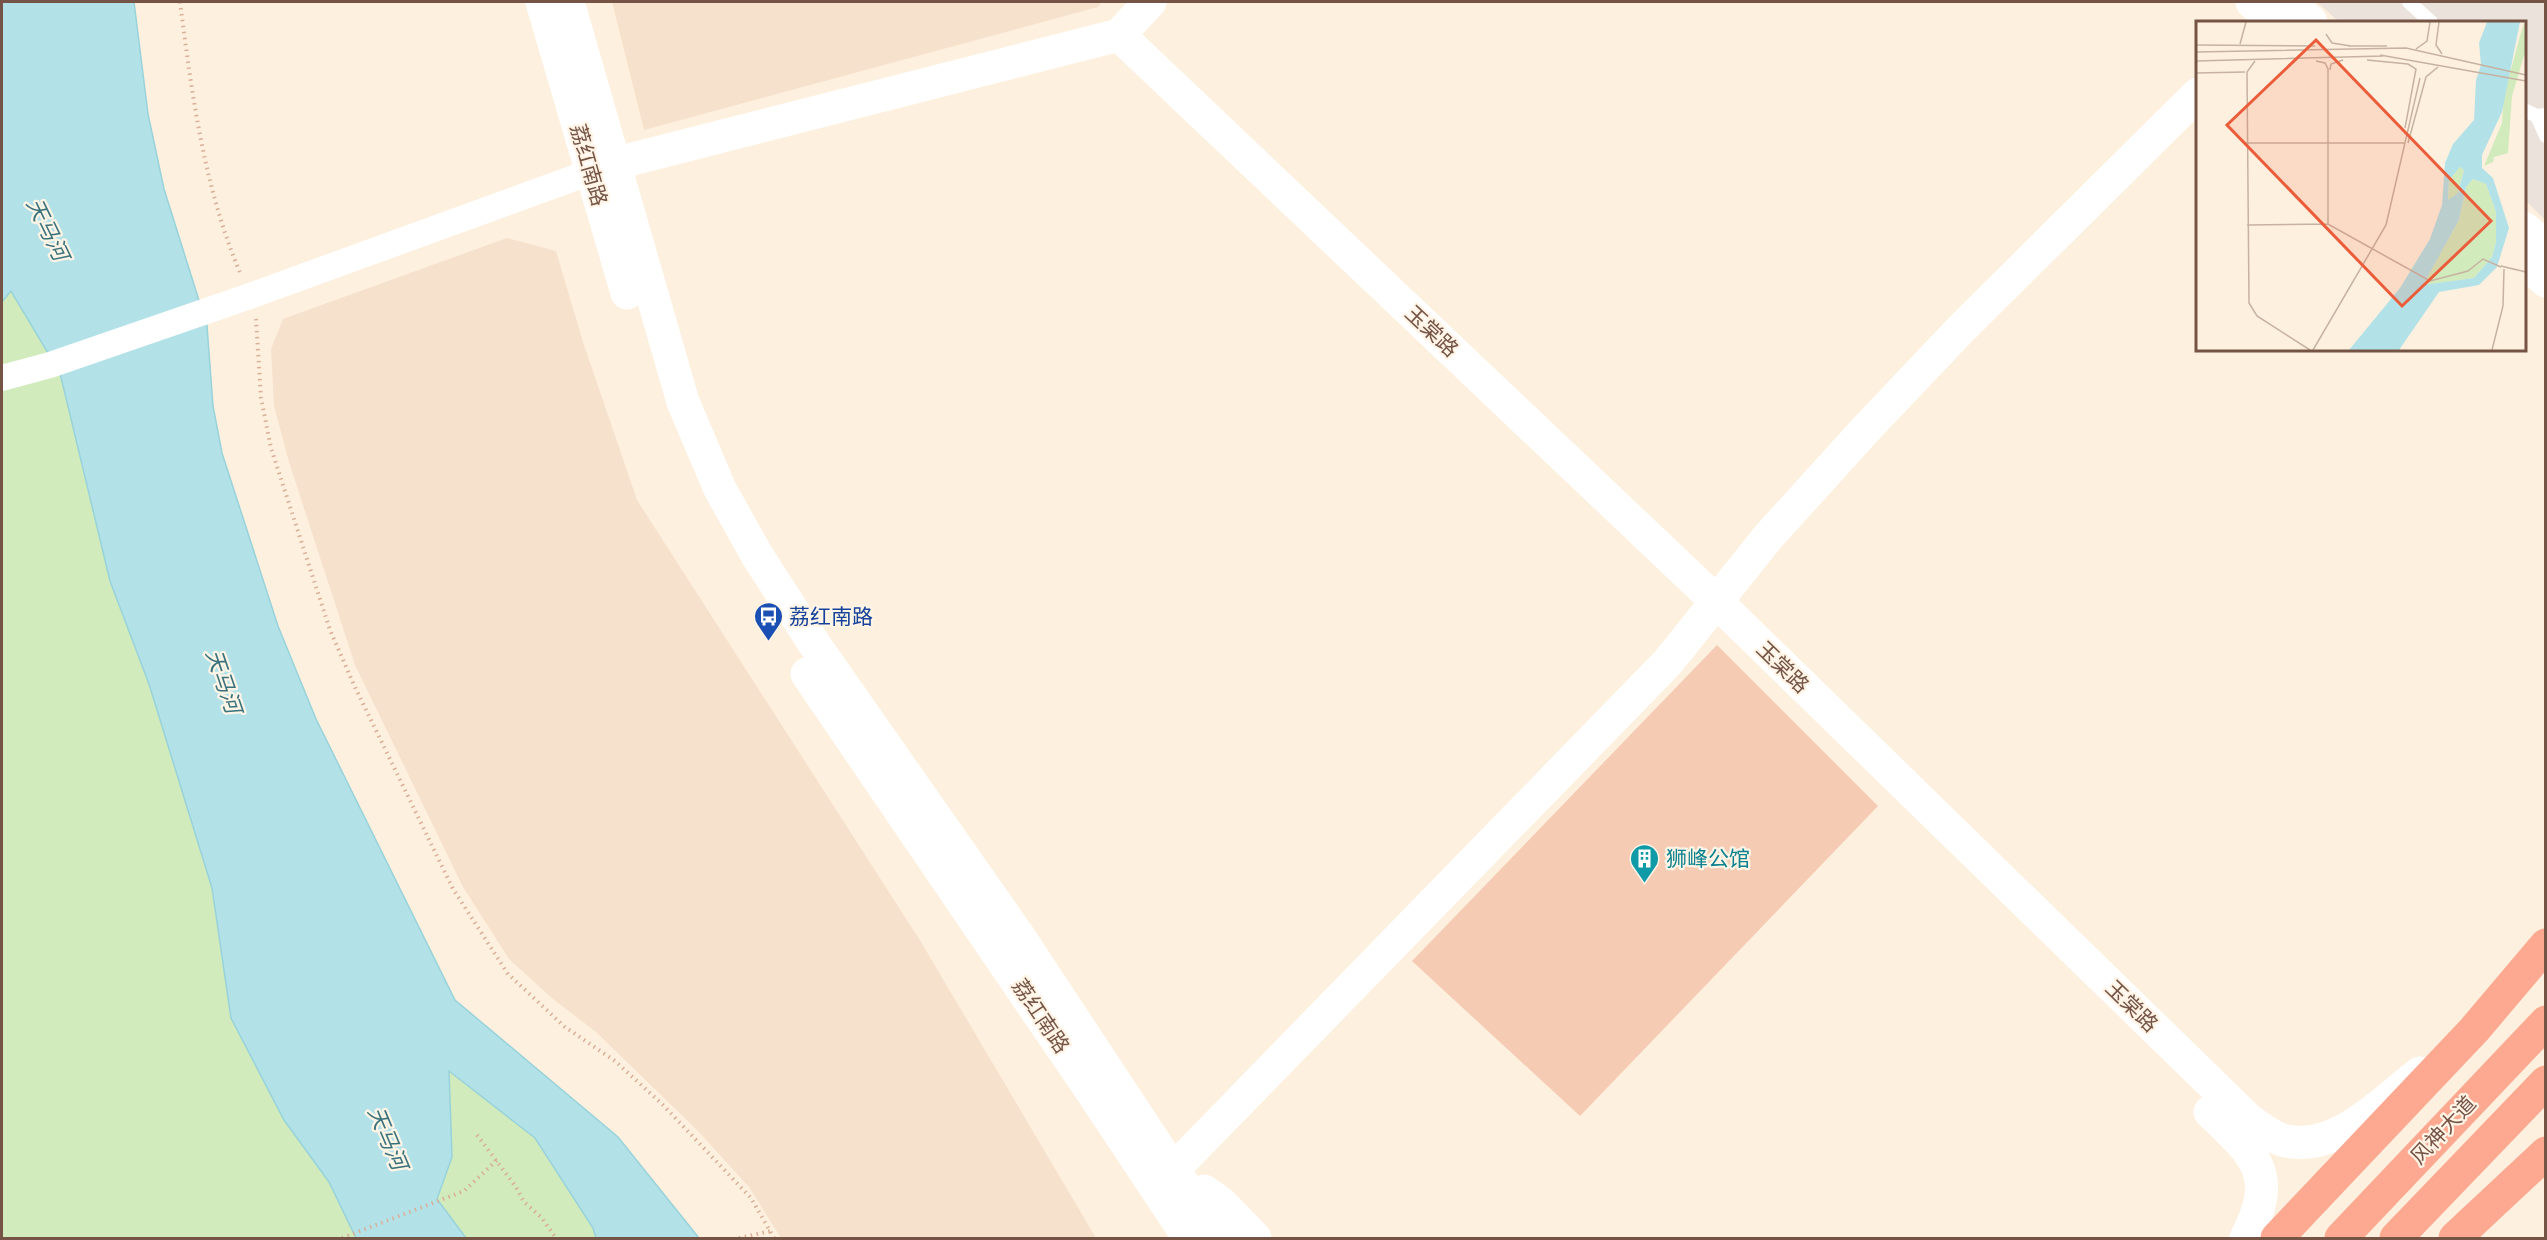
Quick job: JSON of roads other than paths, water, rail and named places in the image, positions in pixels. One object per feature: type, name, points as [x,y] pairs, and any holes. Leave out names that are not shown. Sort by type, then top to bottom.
[{"type":"highway","points":[[2277,1239],[2474,1030],[2542,950]]},
{"type":"highway","name":"风神大道","points":[[2341,1239],[2546,1022]]},
{"type":"highway","name":"风神大道","points":[[2396,1239],[2546,1082]]},
{"type":"highway","points":[[2516,1113],[2546,1092]]},
{"type":"highway","points":[[2455,1239],[2546,1153]]},
{"type":"street","name":"荔红南路","points":[[542,2],[683,402],[703,454],[740,526],[828,664],[1020,938],[1164,1179]]},
{"type":"street","name":"荔红南路","points":[[568,2],[602,168]]},
{"type":"street","points":[[2,378],[50,365],[250,296],[602,168],[1109,37],[1150,2]]},
{"type":"street","points":[[2274,12],[2307,21]]},
{"type":"street","name":"玉棠路","points":[[1109,37],[2249,1120],[2270,1135],[2286,1142],[2314,1142],[2333,1136],[2357,1122],[2474,1030]]},
{"type":"street","points":[[1170,1239],[1164,1179],[1668,662],[1768,537],[1873,421],[1960,330],[2196,96]]},
{"type":"street","points":[[2526,230],[2546,248]]},
{"type":"street","points":[[2526,263],[2546,281]]},
{"type":"street","name":"玉棠路","points":[[1710,610],[2249,1151],[2262,1174],[2262,1187],[2258,1209],[2246,1239]]},
{"type":"street","points":[[2481,1239],[2491,1217],[2521,1176]]},
{"type":"street","points":[[1164,1179],[1189,1239]]},
{"type":"street","points":[[1164,1179],[1222,1239]]},
{"type":"street","points":[[1164,1179],[1221,1203],[1255,1239]]},
{"type":"lane","points":[[2409,2],[2430,21]]},
{"type":"lane","points":[[2536,114],[2546,136]]},
{"type":"water","name":"天马河","points":[[2,2],[134,2],[148,114],[164,189],[207,326],[213,406],[222,453],[278,626],[316,719],[455,1000],[618,1137],[699,1238],[596,1238],[593,1228],[535,1138],[449,1071],[452,1157],[437,1199],[466,1238],[356,1238],[329,1182],[284,1120],[231,1018],[212,888],[149,684],[110,581],[60,373],[11,291],[2,302]]},
{"type":"place","name":"荔红南路","points":[[768,642]]},
{"type":"place","name":"狮峰公馆","points":[[1645,884]]}]
